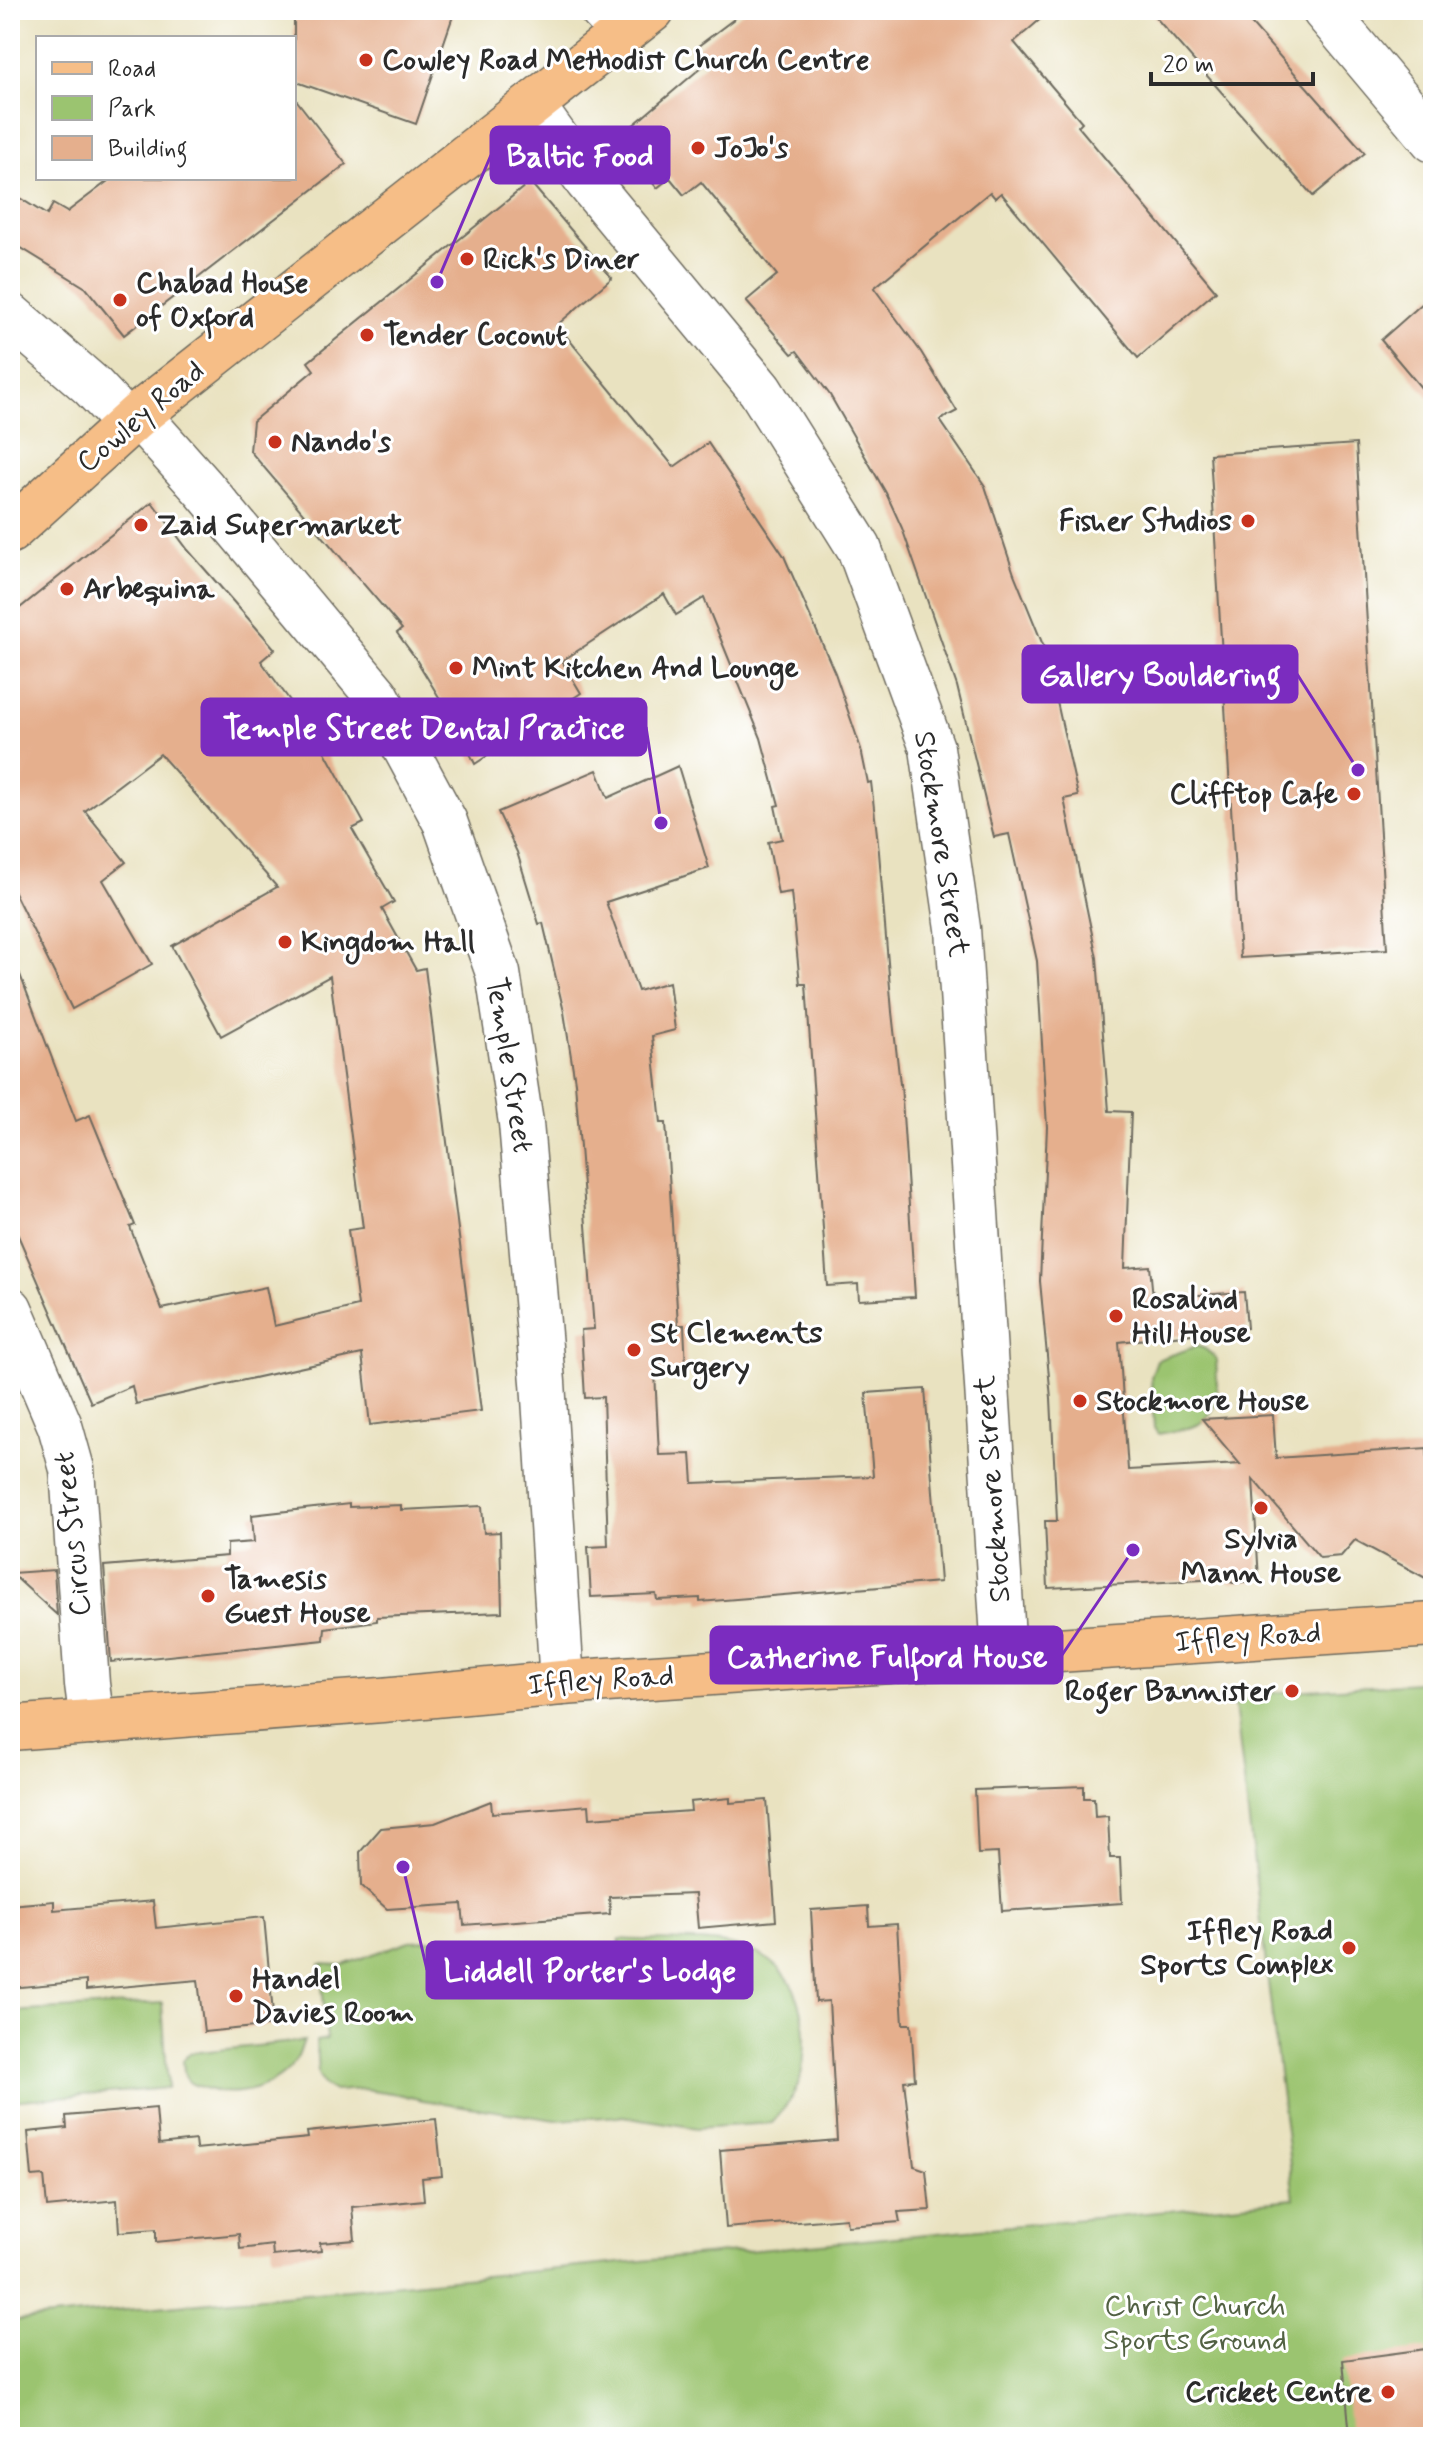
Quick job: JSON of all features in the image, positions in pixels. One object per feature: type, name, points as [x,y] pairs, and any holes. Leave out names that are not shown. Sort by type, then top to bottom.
[{"type":"main road","name":"Cowley Road","points":[[10,531],[133,420],[532,105],[626,17]]},
{"type":"main road","name":"Iffley Road","points":[[10,1728],[562,1683],[1433,1625]]},
{"type":"street","points":[[1324,10],[1433,140]]},
{"type":"street","name":"Stockmore Street","points":[[532,105],[587,181],[760,390],[859,548],[932,748],[958,928],[1004,1654]]},
{"type":"street","name":"Temple Street","points":[[10,315],[133,420],[204,489],[377,696],[445,822],[498,973],[521,1123],[543,1382],[562,1683]]},
{"type":"street","name":"Circus Street","points":[[10,1309],[60,1426],[72,1469],[92,1722]]},
{"type":"green space","points":[[1197,1346],[1216,1358],[1216,1395],[1211,1413],[1197,1425],[1158,1434],[1154,1428],[1151,1377],[1157,1360]]},
{"type":"green space","name":"Christ Church Sports Ground","points":[[1433,1682],[1433,2437],[10,2437],[10,2321],[1294,2199],[1234,1697]]},
{"type":"green space","points":[[450,1939],[451,1961],[619,1947],[620,1939],[696,1941],[747,1949],[768,1960],[786,1976],[798,1999],[805,2049],[799,2083],[789,2103],[772,2123],[697,2128],[623,2116],[556,2120],[365,2089],[334,2091],[325,2086],[318,2074],[316,2041],[327,2039],[320,1964],[343,1965],[409,1941]]},
{"type":"green space","points":[[162,2003],[168,2088],[10,2101],[10,2012]]},
{"type":"green space","points":[[304,2041],[289,2069],[254,2089],[214,2091],[191,2083],[184,2074],[183,2060],[190,2053]]},
{"type":"building","name":"Cowley Road Methodist Church Centre","points":[[294,10],[455,10],[416,124],[296,82]]},
{"type":"building","points":[[746,10],[1051,10],[1014,42],[1082,122],[1078,126],[1216,291],[1138,358],[1001,193],[995,198],[990,192],[874,288],[921,352],[957,411],[940,420],[985,486],[1014,574],[1065,699],[1057,702],[1078,796],[1064,799],[1097,958],[1109,1111],[1131,1112],[1125,1268],[1150,1266],[1153,1298],[1244,1292],[1247,1328],[1119,1342],[1128,1470],[1240,1464],[1202,1419],[1273,1415],[1276,1458],[1427,1448],[1433,1527],[1433,1582],[1355,1540],[1341,1556],[1320,1558],[1253,1479],[1259,1580],[1233,1583],[1222,1579],[1048,1588],[1045,1521],[1057,1521],[1051,1398],[1040,1281],[1047,1127],[1037,961],[1009,834],[994,837],[957,686],[902,528],[886,493],[830,395],[797,351],[792,354],[746,301],[777,275],[701,182],[684,195],[670,178],[657,188],[617,139],[709,61],[697,47]]},
{"type":"building","points":[[1149,10],[1239,10],[1365,153],[1313,196]]},
{"type":"building","points":[[296,100],[346,164],[124,335],[86,288],[10,241],[10,192],[47,215],[53,204],[67,212],[109,180],[296,180]]},
{"type":"building","points":[[530,182],[612,278],[557,325],[674,467],[708,443],[784,556],[835,673],[861,749],[868,783],[871,782],[901,1084],[915,1297],[859,1300],[858,1284],[827,1286],[806,984],[800,984],[791,892],[778,894],[768,842],[782,839],[775,806],[779,805],[761,738],[704,598],[676,615],[664,594],[562,661],[581,693],[475,764],[459,730],[397,633],[402,629],[250,451],[253,421],[314,370],[308,362]]},
{"type":"building","points":[[1433,294],[1433,402],[1381,340]]},
{"type":"building","points":[[1356,444],[1387,949],[1240,958],[1210,454]]},
{"type":"building","points":[[152,502],[188,550],[275,649],[261,661],[318,739],[364,823],[352,829],[394,902],[382,909],[416,970],[425,968],[481,1411],[370,1425],[362,1354],[136,1404],[132,1386],[91,1403],[10,1217],[10,960],[14,959],[76,1121],[90,1115],[135,1225],[130,1227],[162,1309],[266,1287],[274,1326],[358,1306],[348,1230],[363,1228],[330,976],[221,1036],[172,946],[277,887],[160,754],[85,811],[126,862],[103,880],[152,964],[72,1009],[10,884],[10,616]]},
{"type":"building","points":[[678,766],[709,868],[606,902],[638,991],[669,982],[675,1030],[652,1036],[661,1123],[666,1123],[678,1325],[684,1325],[686,1370],[655,1372],[659,1455],[691,1454],[693,1483],[873,1476],[866,1393],[925,1389],[940,1582],[700,1602],[700,1598],[657,1600],[656,1594],[591,1597],[588,1547],[608,1546],[603,1397],[585,1398],[581,1330],[594,1329],[575,1082],[564,1012],[543,923],[539,924],[517,852],[498,812],[597,770],[608,798]]},
{"type":"building","points":[[349,1504],[349,1507],[401,1505],[401,1510],[482,1506],[484,1533],[500,1532],[502,1612],[377,1617],[377,1621],[325,1628],[324,1640],[111,1662],[104,1566],[227,1556],[227,1544],[254,1542],[252,1515]]},
{"type":"building","points":[[54,1570],[57,1615],[11,1573]]},
{"type":"building","points":[[1084,1786],[1084,1798],[1094,1798],[1095,1817],[1108,1816],[1110,1858],[1120,1858],[1122,1903],[1002,1911],[998,1853],[978,1854],[975,1790]]},
{"type":"building","points":[[730,1798],[730,1803],[767,1800],[776,1921],[698,1928],[695,1894],[609,1897],[610,1914],[464,1925],[462,1904],[387,1909],[361,1886],[360,1852],[381,1828],[435,1823],[491,1801],[492,1813],[589,1805],[590,1818],[691,1811],[690,1802]]},
{"type":"building","points":[[54,1901],[54,1910],[153,1901],[156,1928],[264,1917],[274,2025],[204,2032],[198,1980],[86,1990],[86,1981],[10,1988],[10,1905]]},
{"type":"building","points":[[868,1906],[869,1926],[897,1924],[903,2024],[911,2024],[915,2080],[904,2081],[914,2166],[926,2170],[930,2210],[898,2212],[900,2222],[847,2226],[846,2218],[726,2228],[720,2150],[837,2140],[829,2001],[816,2002],[811,1910]]},
{"type":"building","points":[[156,2108],[159,2144],[195,2140],[196,2149],[308,2138],[307,2132],[436,2119],[442,2176],[422,2178],[424,2200],[352,2207],[355,2240],[320,2243],[321,2251],[273,2256],[272,2245],[240,2249],[239,2234],[156,2242],[156,2229],[119,2232],[117,2200],[47,2207],[44,2176],[32,2177],[28,2132],[67,2128],[66,2116]]},
{"type":"building","name":"Cricket Centre","points":[[1426,2349],[1433,2437],[1350,2437],[1343,2360]]},
{"type":"place","name":"Cowley Road Methodist Church Centre","points":[[366,60]]},
{"type":"place","name":"JoJo's","points":[[698,148]]},
{"type":"place","name":"Rick's Diner","points":[[467,259]]},
{"type":"place","name":"Baltic Food","points":[[437,282]]},
{"type":"place","name":"Chabad House of Oxford","points":[[120,300]]},
{"type":"place","name":"Tender Coconut","points":[[367,335]]},
{"type":"place","name":"Nando's","points":[[275,442]]},
{"type":"place","name":"Fisher Studios","points":[[1248,521]]},
{"type":"place","name":"Zaid Supermarket","points":[[141,525]]},
{"type":"place","name":"Arbequina","points":[[67,589]]},
{"type":"place","name":"Mint Kitchen And Lounge","points":[[456,668]]},
{"type":"place","name":"Gallery Bouldering","points":[[1358,770]]},
{"type":"place","name":"Clifftop Cafe","points":[[1354,794]]},
{"type":"place","name":"Temple Street Dental Practice","points":[[661,823]]},
{"type":"place","name":"Kingdom Hall","points":[[285,942]]},
{"type":"place","name":"Rosalind Hill House","points":[[1116,1316]]},
{"type":"place","name":"St Clements Surgery","points":[[634,1350]]},
{"type":"place","name":"Stockmore House","points":[[1080,1401]]},
{"type":"place","name":"Sylvia Mann House","points":[[1261,1508]]},
{"type":"place","name":"Catherine Fulford House","points":[[1133,1550]]},
{"type":"place","name":"Tamesis Guest House","points":[[208,1596]]},
{"type":"place","name":"Roger Bannister","points":[[1292,1691]]},
{"type":"place","name":"Liddell Porter's Lodge","points":[[403,1867]]},
{"type":"place","name":"Iffley Road Sports Complex","points":[[1349,1948]]},
{"type":"place","name":"Handel Davies Room","points":[[236,1996]]},
{"type":"place","name":"Cricket Centre","points":[[1388,2392]]}]
